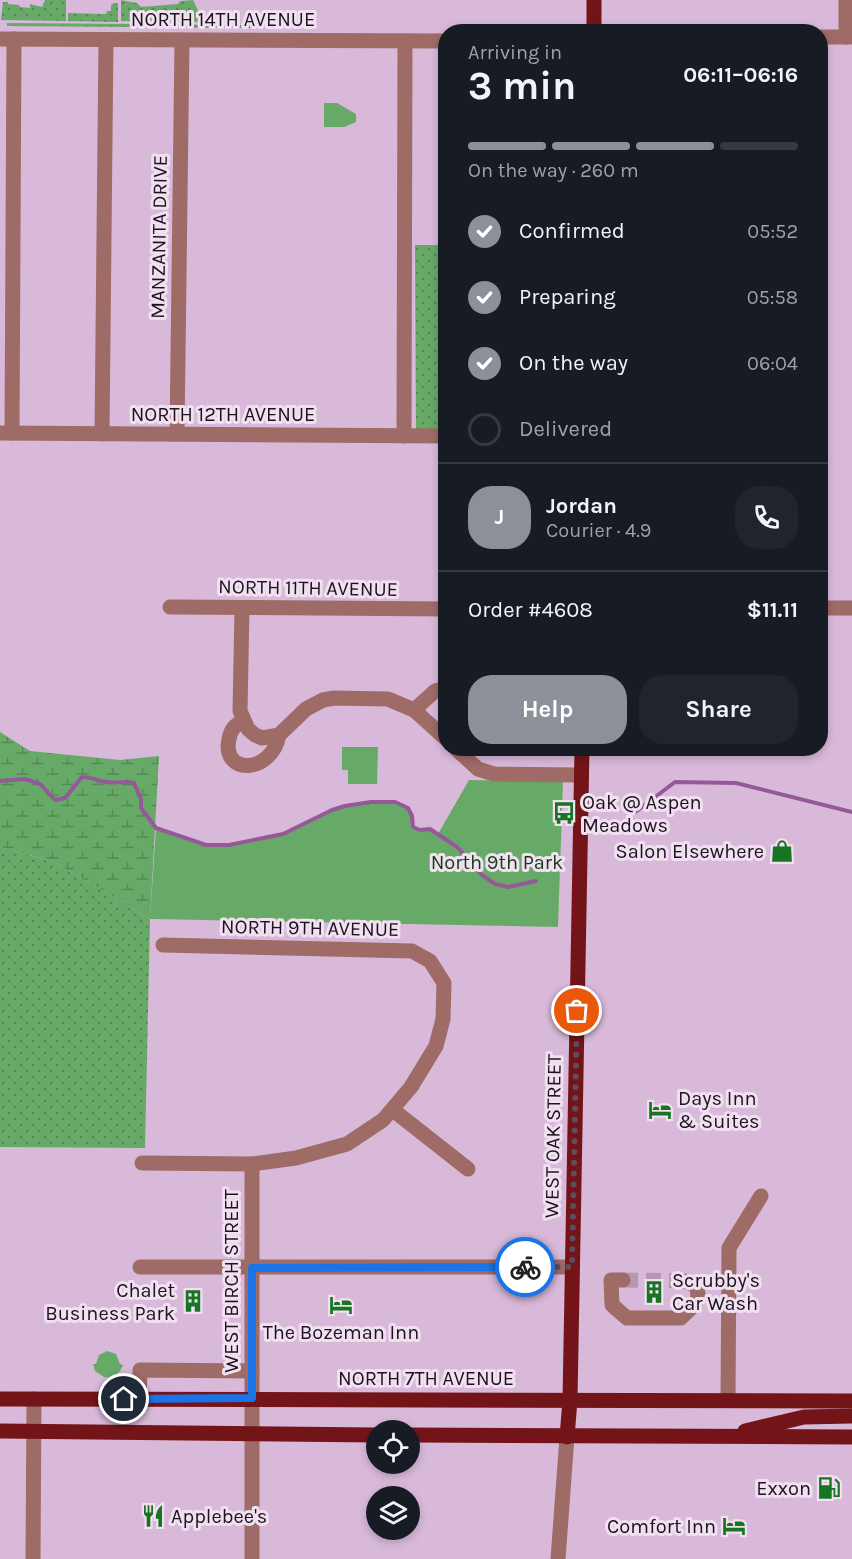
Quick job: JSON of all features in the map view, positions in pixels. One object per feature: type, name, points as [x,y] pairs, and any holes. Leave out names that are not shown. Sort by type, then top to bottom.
[{"type":"main road","points":[[594,0],[594,24]]},
{"type":"main road","name":"WEST OAK STREET","points":[[567,1437],[570,1400],[582,756]]},
{"type":"main road","name":"NORTH 7TH AVENUE","points":[[0,1399],[852,1401]]},
{"type":"main road","points":[[722,1437],[804,1417],[852,1416]]},
{"type":"main road","points":[[0,1431],[366,1435]]},
{"type":"main road","points":[[420,1435],[852,1437]]},
{"type":"street","points":[[828,37],[849,37],[846,0]]},
{"type":"street","points":[[6,433],[7,39]]},
{"type":"street","name":"NORTH 14TH AVENUE","points":[[7,39],[438,41]]},
{"type":"street","points":[[102,434],[106,39]]},
{"type":"street","name":"MANZANITA DRIVE","points":[[177,434],[182,41]]},
{"type":"street","points":[[404,436],[405,41]]},
{"type":"street","name":"NORTH 12TH AVENUE","points":[[6,433],[438,436]]},
{"type":"street","name":"NORTH 11TH AVENUE","points":[[170,607],[438,609]]},
{"type":"street","points":[[828,608],[852,608]]},
{"type":"street","points":[[242,609],[240,711],[248,729],[262,738],[279,735],[306,709],[315,703],[333,698],[388,699],[414,710],[438,732]]},
{"type":"street","points":[[414,710],[438,690]]},
{"type":"street","points":[[243,721],[235,725],[228,741],[230,754],[240,764],[253,766],[268,757],[278,744],[279,735]]},
{"type":"street","points":[[464,756],[478,769],[494,774],[581,775]]},
{"type":"street","name":"NORTH 9TH AVENUE","points":[[142,1163],[252,1164],[296,1158],[347,1144],[384,1120],[411,1087],[436,1046],[443,1019],[444,983],[430,961],[412,951],[163,945]]},
{"type":"street","points":[[393,1110],[468,1169]]},
{"type":"street","name":"WEST BIRCH STREET","points":[[252,1164],[252,1559]]},
{"type":"street","points":[[728,1400],[729,1248],[761,1196]]},
{"type":"street","points":[[140,1267],[572,1267]]},
{"type":"street","points":[[623,1280],[611,1280],[612,1305],[627,1318],[681,1318],[697,1301],[699,1291],[695,1285],[685,1281]]},
{"type":"street","points":[[139,1399],[140,1370],[252,1371]]},
{"type":"street","points":[[33,1559],[34,1399]]},
{"type":"street","name":"WEST OAK STREET","points":[[558,1559],[567,1437]]},
{"type":"green space","points":[[45,0],[66,0],[66,21],[1,20],[3,2],[30,8],[30,4],[42,7]]},
{"type":"green space","points":[[121,0],[137,3],[141,7],[178,4],[180,1],[193,0],[203,22],[121,21]]},
{"type":"green space","points":[[118,3],[118,22],[68,21],[68,13],[106,14],[107,11],[111,11],[111,5]]},
{"type":"green space","points":[[7,23],[253,25],[251,28],[7,26]]},
{"type":"green space","points":[[324,103],[337,103],[356,114],[356,122],[344,127],[324,127]]},
{"type":"green space","points":[[415,245],[438,245],[438,433],[416,433]]},
{"type":"green space","points":[[0,732],[30,751],[120,760],[159,756],[150,919],[54,862],[0,847]]},
{"type":"green space","points":[[342,747],[378,747],[377,784],[348,784],[348,770],[342,770]]},
{"type":"green space","name":"North 9th Park","points":[[469,780],[563,782],[558,927],[150,919],[156,828],[206,845],[229,845],[283,834],[345,806],[371,802],[395,802],[408,808],[414,827],[438,834]]},
{"type":"green space","points":[[0,847],[54,862],[150,919],[145,1148],[0,1147]]},
{"type":"green space","points":[[107,1351],[116,1354],[120,1364],[123,1365],[116,1375],[111,1377],[104,1377],[95,1371],[93,1364],[96,1364],[99,1355]]},
{"type":"waterway","points":[[0,781],[25,779],[40,784],[55,800],[65,798],[82,777],[109,782],[134,783],[141,799],[141,808],[156,828],[206,845],[229,845],[283,834],[345,806],[371,802],[395,802],[408,808],[412,816],[413,827],[420,830],[430,829],[457,847],[482,875],[495,884],[508,887],[536,881]]},
{"type":"waterway","points":[[634,813],[675,782],[736,783],[852,812]]},
{"type":"tunnel","points":[[623,1280],[685,1281]]},
{"type":"way so far","points":[[525,1267],[572,1267],[577,1011]]},
{"type":"place","name":"Oak @ Aspen Meadows","points":[[564,813]]},
{"type":"place","name":"Salon Elsewhere","points":[[782,851]]},
{"type":"place","name":"Days Inn & Suites","points":[[660,1110]]},
{"type":"place","name":"Scrubby's Car Wash","points":[[654,1292]]},
{"type":"place","name":"Chalet Business Park","points":[[193,1301]]},
{"type":"place","name":"The Bozeman Inn","points":[[341,1305]]},
{"type":"place","name":"Exxon","points":[[829,1488]]},
{"type":"place","name":"Applebee's","points":[[153,1516]]},
{"type":"place","name":"Comfort Inn","points":[[734,1526]]},
{"type":"route","points":[[124,1399],[252,1398],[252,1268],[525,1267]]}]
